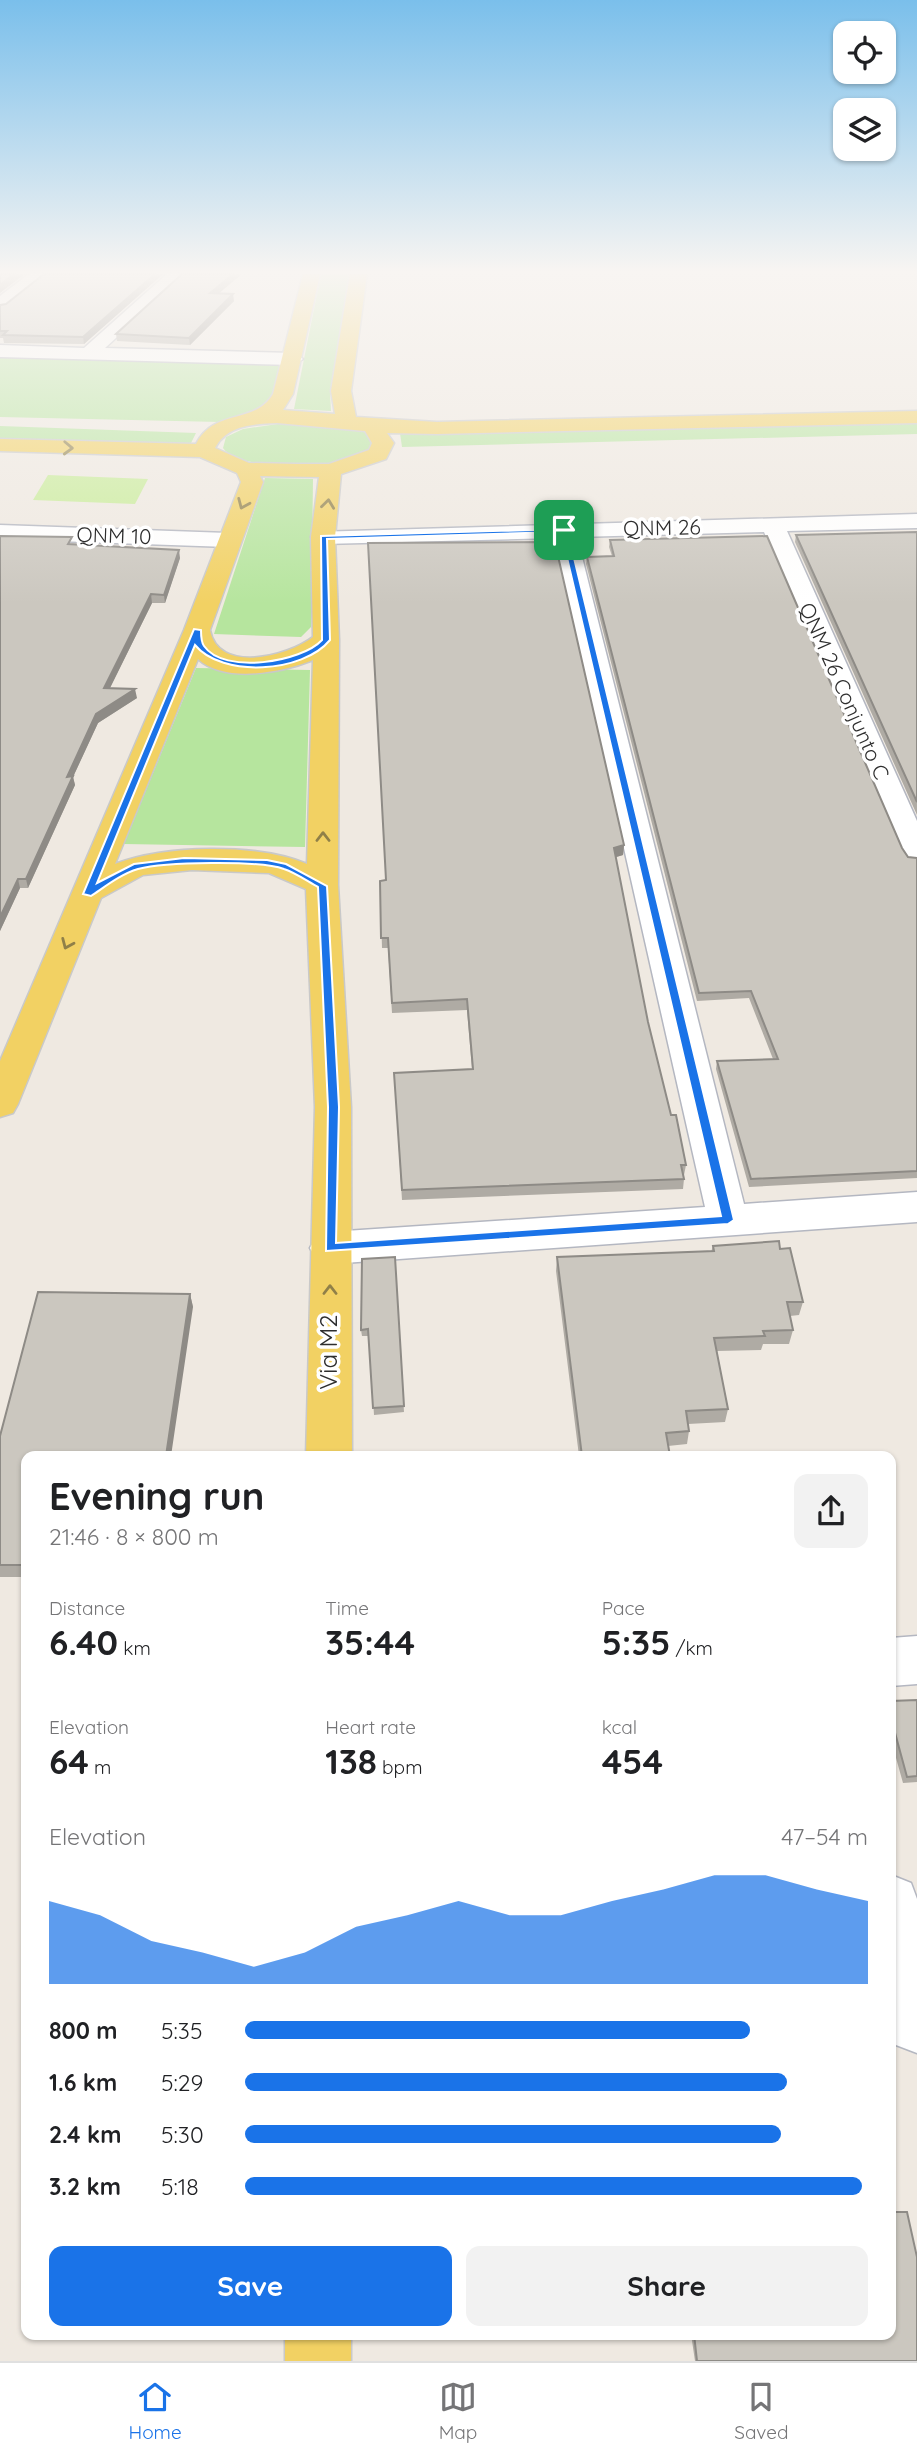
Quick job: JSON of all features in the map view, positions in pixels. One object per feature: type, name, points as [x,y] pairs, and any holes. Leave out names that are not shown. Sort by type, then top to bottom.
[{"type":"main road","points":[[259,417],[276,406],[284,384]]},
{"type":"main road","points":[[342,384],[346,420]]},
{"type":"main road","points":[[192,428],[216,429],[259,417],[303,416],[346,420],[372,426],[437,429],[917,417]]},
{"type":"main road","points":[[372,426],[383,443],[378,454]]},
{"type":"main road","points":[[203,451],[206,436],[216,429]]},
{"type":"main road","points":[[0,445],[203,451],[246,469],[331,470],[378,454],[403,453]]},
{"type":"main road","points":[[0,1104],[197,630],[251,482],[246,469]]},
{"type":"main road","name":"Via M2","points":[[328,1451],[333,1107],[322,886],[326,640],[323,537],[331,470]]},
{"type":"main road","points":[[197,630],[198,645],[204,651],[224,661],[242,665],[268,665],[298,659],[326,640]]},
{"type":"main road","points":[[88,894],[115,876],[138,866],[184,861],[286,866],[322,886]]},
{"type":"main road","points":[[318,2340],[318,2361]]},
{"type":"street","name":"QNM 26","points":[[323,537],[917,520]]},
{"type":"street","name":"QNM 26 Conjunto C","points":[[773,526],[917,855]]},
{"type":"street","points":[[564,530],[728,1220]]},
{"type":"street","name":"QNM 10","points":[[0,532],[228,540]]},
{"type":"street","points":[[330,1248],[917,1207]]},
{"type":"street","points":[[896,1661],[917,1660]]},
{"type":"street","points":[[896,1926],[917,2024]]},
{"type":"green space","points":[[0,384],[277,384],[269,400],[256,412],[220,422],[0,417]]},
{"type":"green space","points":[[299,384],[331,384],[331,411],[294,409]]},
{"type":"green space","points":[[917,419],[917,434],[402,447],[400,433]]},
{"type":"green space","points":[[291,422],[362,430],[374,441],[370,450],[352,457],[334,463],[309,466],[243,460],[223,448],[226,437],[243,429]]},
{"type":"green space","points":[[0,426],[196,433],[189,447],[0,440]]},
{"type":"green space","points":[[48,475],[148,479],[135,504],[33,500]]},
{"type":"green space","points":[[265,478],[313,479],[311,627],[301,637],[214,634]]},
{"type":"green space","points":[[196,668],[310,670],[305,847],[124,844]]},
{"type":"building","points":[[917,532],[917,802],[796,535]]},
{"type":"building","points":[[0,536],[72,537],[68,544],[179,550],[164,595],[151,594],[104,688],[135,689],[96,714],[67,777],[73,776],[26,879],[18,879],[0,917]]},
{"type":"building","points":[[767,536],[902,848],[908,857],[917,858],[917,1171],[751,1179],[717,1061],[778,1059],[751,991],[699,993],[587,557],[614,556],[610,540]]},
{"type":"building","points":[[544,542],[547,556],[558,556],[624,845],[614,848],[648,1022],[671,1115],[676,1115],[686,1165],[681,1165],[684,1179],[402,1190],[394,1073],[473,1069],[467,999],[392,1003],[388,938],[381,938],[380,881],[386,880],[368,543]]},
{"type":"building","points":[[779,1241],[780,1249],[790,1248],[803,1302],[787,1302],[793,1330],[763,1331],[765,1336],[714,1338],[728,1409],[686,1411],[689,1431],[666,1433],[669,1451],[581,1451],[557,1257],[714,1251],[713,1246]]},
{"type":"building","points":[[395,1257],[404,1406],[373,1408],[368,1329],[361,1330],[362,1259]]},
{"type":"building","points":[[38,1292],[190,1294],[167,1451],[21,1451],[21,1565],[0,1565],[0,1436]]},
{"type":"building","points":[[917,1700],[917,1776],[907,1777],[896,1736],[896,1701]]},
{"type":"building","points":[[896,2212],[907,2212],[917,2257],[917,2361],[697,2361],[695,2340],[896,2340]]},
{"type":"route","points":[[564,530],[728,1220],[330,1248],[333,1107],[322,886],[286,866],[184,861],[138,866],[115,876],[88,894],[197,630],[198,645],[204,651],[213,657],[242,665],[284,663],[320,648],[326,640],[323,537],[564,530]]}]
